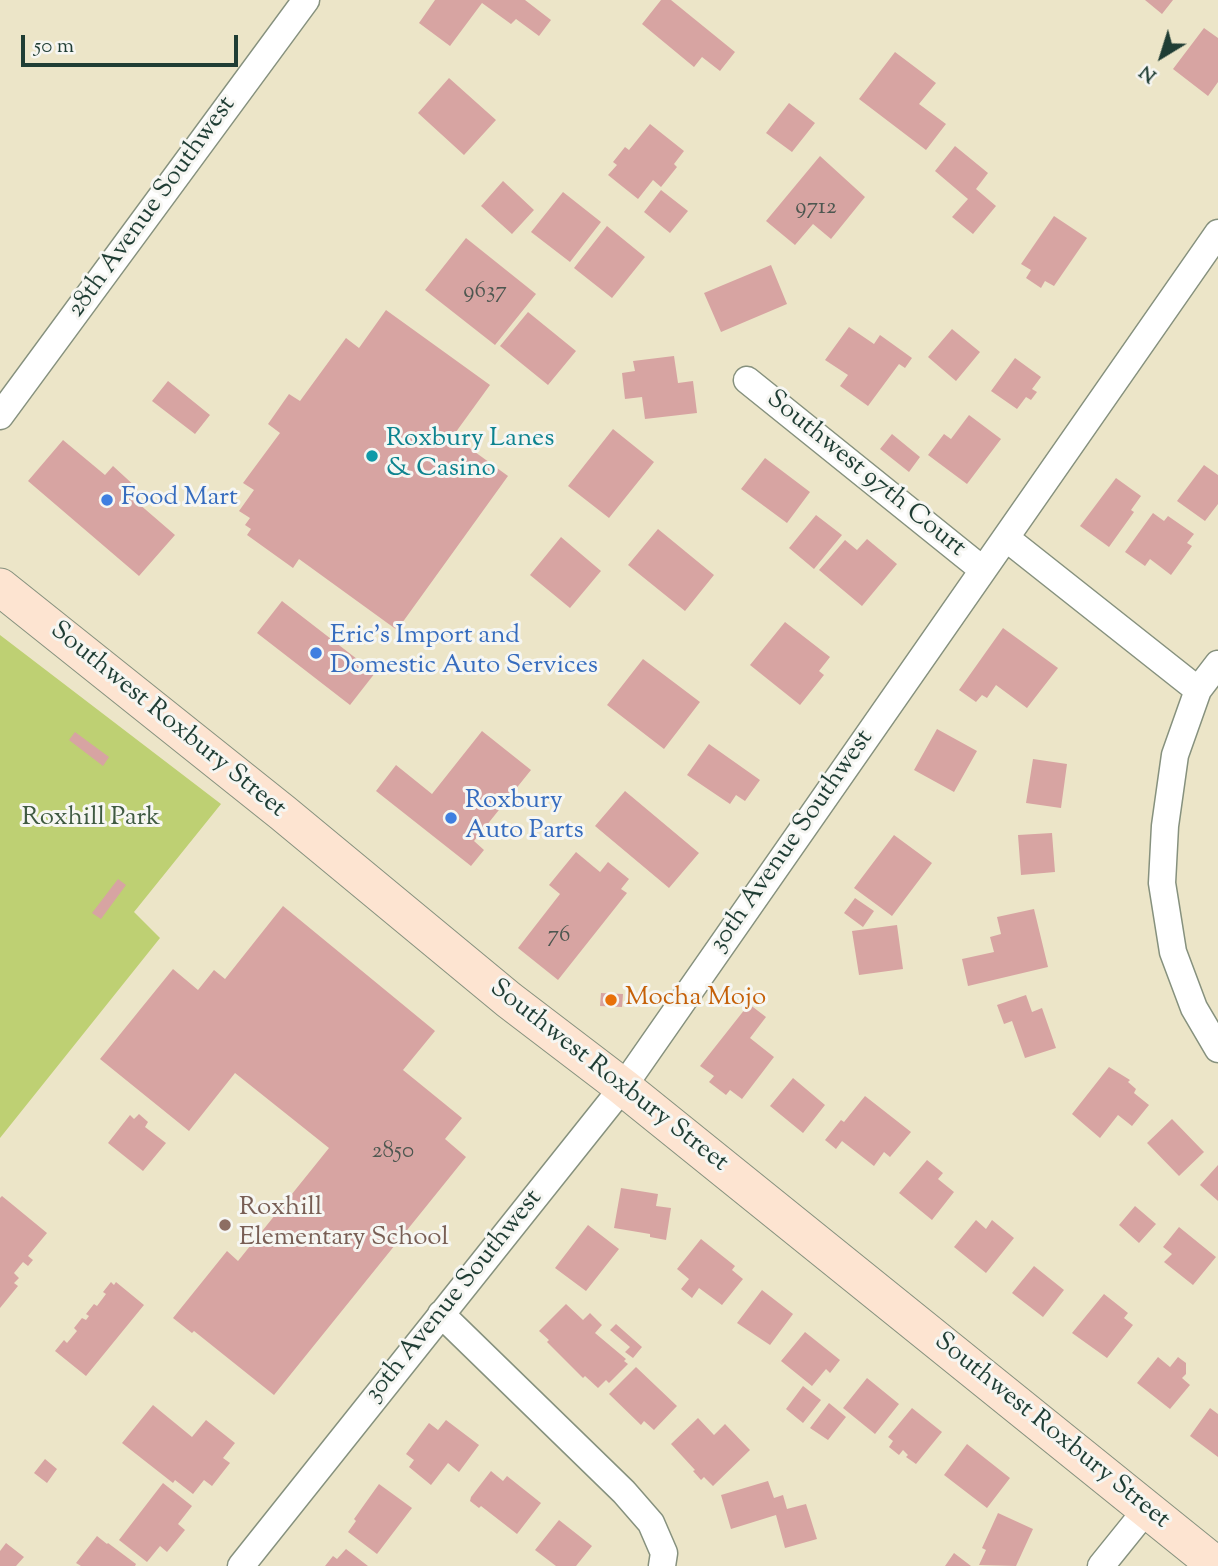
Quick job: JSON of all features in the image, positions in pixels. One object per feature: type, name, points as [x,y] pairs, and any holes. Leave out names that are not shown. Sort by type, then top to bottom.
[{"type":"main road","name":"Southwest Roxbury Street","points":[[0,587],[284,813],[565,1045],[623,1087],[1217,1566]]},
{"type":"street","name":"28th Avenue Southwest","points":[[0,416],[306,0]]},
{"type":"street","name":"30th Avenue Southwest","points":[[240,1566],[623,1087],[1218,233]]},
{"type":"street","name":"Southwest 97th Court","points":[[747,380],[983,570]]},
{"type":"street","points":[[1006,538],[1198,690]]},
{"type":"street","points":[[1218,664],[1198,690],[1175,755],[1165,826],[1162,883],[1172,952],[1194,1008],[1218,1049]]},
{"type":"street","points":[[441,1314],[624,1492],[651,1523],[663,1559]]},
{"type":"street","points":[[1101,1566],[1147,1509]]},
{"type":"green space","name":"Roxhill Park","points":[[0,635],[221,804],[134,912],[160,938],[0,1138]]},
{"type":"building","points":[[435,0],[525,0],[551,20],[539,36],[516,19],[511,24],[482,3],[450,46],[419,23]]},
{"type":"building","points":[[661,0],[671,0],[735,52],[720,71],[702,57],[694,67],[642,24]]},
{"type":"building","points":[[1145,0],[1173,0],[1162,14]]},
{"type":"building","points":[[1204,28],[1218,38],[1218,82],[1208,96],[1173,69]]},
{"type":"building","points":[[895,52],[936,83],[919,104],[946,124],[926,150],[859,99]]},
{"type":"building","points":[[449,78],[496,120],[464,155],[418,113]]},
{"type":"building","points":[[789,103],[815,123],[792,152],[766,133]]},
{"type":"building","points":[[650,124],[684,151],[674,164],[677,167],[661,187],[653,180],[638,199],[608,175],[617,165],[613,162],[625,147],[629,150]]},
{"type":"building","points":[[955,146],[988,173],[976,189],[996,206],[973,234],[952,217],[968,199],[935,171]]},
{"type":"building","points":[[820,156],[865,197],[831,239],[813,224],[795,245],[766,221]]},
{"type":"building","points":[[503,181],[534,210],[512,234],[481,206]]},
{"type":"building","points":[[661,190],[688,211],[670,233],[644,212]]},
{"type":"building","points":[[563,192],[601,222],[570,262],[531,232]]},
{"type":"building","points":[[1054,216],[1087,238],[1054,286],[1045,281],[1041,288],[1026,278],[1031,270],[1021,264]]},
{"type":"building","points":[[607,226],[645,257],[612,298],[574,268]]},
{"type":"building","points":[[466,238],[536,294],[495,345],[425,290]]},
{"type":"building","points":[[771,265],[787,304],[721,332],[704,293]]},
{"type":"building","name":"Roxbury Lanes & Casino","points":[[386,310],[490,385],[453,436],[508,476],[397,630],[299,559],[293,568],[247,535],[251,529],[245,525],[250,518],[239,511],[254,490],[243,483],[280,433],[268,424],[289,394],[300,401],[346,338],[359,348]]},
{"type":"building","points":[[528,312],[576,351],[548,385],[500,346]]},
{"type":"building","points":[[849,327],[874,344],[880,335],[912,358],[905,368],[899,364],[868,406],[840,386],[848,375],[825,360]]},
{"type":"building","points":[[952,329],[980,352],[956,381],[928,357]]},
{"type":"building","points":[[674,356],[678,383],[693,381],[697,413],[645,419],[642,397],[625,399],[622,373],[635,371],[633,361]]},
{"type":"building","points":[[1015,358],[1041,377],[1032,389],[1037,392],[1031,400],[1026,397],[1017,409],[991,391]]},
{"type":"building","points":[[168,381],[210,415],[195,434],[152,401]]},
{"type":"building","points":[[969,415],[1001,439],[967,484],[928,455],[944,434],[951,439]]},
{"type":"building","points":[[613,429],[654,462],[609,518],[568,486]]},
{"type":"building","points":[[892,434],[920,457],[909,472],[880,449]]},
{"type":"building","points":[[63,440],[105,475],[113,466],[138,489],[131,497],[175,535],[139,576],[28,481]]},
{"type":"building","points":[[765,458],[810,492],[787,523],[741,489]]},
{"type":"building","points":[[1204,465],[1218,475],[1218,504],[1205,521],[1177,501]]},
{"type":"building","points":[[1116,478],[1141,496],[1131,510],[1134,512],[1109,547],[1080,526]]},
{"type":"building","points":[[1153,513],[1164,521],[1168,516],[1194,534],[1187,543],[1192,546],[1171,575],[1150,559],[1145,566],[1125,552]]},
{"type":"building","points":[[816,515],[842,535],[814,569],[789,548]]},
{"type":"building","points":[[658,529],[714,575],[685,611],[628,565]]},
{"type":"building","points":[[561,537],[601,571],[570,608],[530,575]]},
{"type":"building","points":[[867,539],[897,564],[862,606],[819,570],[845,540],[857,550]]},
{"type":"building","name":"Eric's Import and Domestic Auto Services","points":[[282,601],[375,673],[350,705],[257,633]]},
{"type":"building","points":[[785,622],[830,657],[819,671],[824,675],[800,705],[750,665]]},
{"type":"building","points":[[1003,628],[1058,668],[1027,708],[996,685],[987,698],[982,695],[976,702],[959,690]]},
{"type":"building","points":[[643,659],[700,702],[664,749],[607,705]]},
{"type":"building","points":[[937,729],[977,751],[954,792],[914,770]]},
{"type":"building","name":"Roxbury Auto Parts","points":[[482,731],[531,770],[474,841],[484,850],[471,866],[376,791],[396,765],[432,794]]},
{"type":"building","points":[[75,732],[109,757],[103,766],[69,740]]},
{"type":"building","points":[[709,744],[760,780],[745,801],[736,795],[730,804],[687,775]]},
{"type":"building","points":[[1033,759],[1067,764],[1061,808],[1026,803]]},
{"type":"building","points":[[625,791],[699,853],[669,888],[595,826]]},
{"type":"building","points":[[1052,833],[1055,872],[1021,875],[1018,835]]},
{"type":"building","points":[[894,835],[932,863],[892,916],[854,888]]},
{"type":"building","points":[[576,852],[600,872],[608,862],[629,879],[621,889],[627,893],[558,980],[518,948],[560,894],[549,885]]},
{"type":"building","points":[[118,879],[126,885],[101,919],[92,913]]},
{"type":"building","points":[[855,898],[874,911],[863,927],[844,913]]},
{"type":"building","points":[[283,906],[435,1031],[403,1070],[462,1118],[445,1139],[466,1157],[274,1395],[194,1331],[192,1333],[173,1318],[227,1251],[238,1261],[329,1148],[235,1073],[189,1131],[100,1059],[173,969],[198,990],[214,970],[225,979]]},
{"type":"building","points":[[1034,909],[1048,967],[968,986],[962,959],[994,952],[990,937],[1001,934],[997,917]]},
{"type":"building","points":[[897,925],[903,969],[859,975],[852,931]]},
{"type":"building","name":"Mocha Mojo","points":[[601,993],[623,994],[622,1007],[600,1006]]},
{"type":"building","points":[[1026,995],[1032,1012],[1042,1008],[1056,1048],[1025,1058],[1012,1021],[1004,1024],[997,1005]]},
{"type":"building","points":[[749,1004],[766,1017],[750,1038],[774,1057],[742,1099],[730,1090],[726,1095],[709,1082],[714,1076],[700,1066]]},
{"type":"building","points":[[1109,1067],[1130,1080],[1128,1082],[1136,1089],[1134,1093],[1149,1105],[1132,1126],[1118,1115],[1100,1138],[1072,1114]]},
{"type":"building","points":[[793,1078],[825,1105],[803,1133],[770,1106]]},
{"type":"building","points":[[865,1096],[911,1132],[890,1157],[884,1152],[874,1166],[842,1141],[836,1149],[825,1140]]},
{"type":"building","points":[[139,1114],[148,1122],[145,1127],[166,1143],[143,1171],[108,1143],[130,1115],[134,1119]]},
{"type":"building","points":[[1172,1119],[1204,1152],[1179,1176],[1147,1143]]},
{"type":"building","points":[[927,1160],[943,1173],[938,1179],[954,1192],[932,1220],[899,1193]]},
{"type":"building","points":[[1218,1165],[1218,1201],[1200,1185]]},
{"type":"building","points":[[621,1188],[658,1194],[656,1206],[671,1208],[666,1240],[650,1237],[650,1234],[614,1228]]},
{"type":"building","points":[[2,1196],[47,1233],[28,1256],[33,1260],[28,1266],[23,1262],[14,1273],[19,1278],[14,1283],[18,1286],[0,1308],[0,1198]]},
{"type":"building","points":[[1135,1206],[1156,1224],[1139,1243],[1119,1225]]},
{"type":"building","points":[[976,1220],[986,1229],[992,1220],[1014,1238],[986,1273],[954,1247]]},
{"type":"building","points":[[588,1225],[619,1249],[586,1291],[555,1268]]},
{"type":"building","points":[[1179,1227],[1216,1257],[1193,1285],[1164,1262],[1172,1254],[1163,1247]]},
{"type":"building","points":[[701,1239],[735,1266],[732,1270],[743,1279],[722,1305],[699,1288],[692,1298],[681,1289],[689,1279],[677,1269]]},
{"type":"building","points":[[1034,1266],[1064,1290],[1043,1317],[1012,1293]]},
{"type":"building","points":[[111,1282],[114,1285],[116,1282],[144,1305],[86,1376],[55,1351],[64,1340],[67,1343],[77,1331],[74,1328],[82,1318],[86,1320],[89,1316],[86,1314],[94,1304],[97,1306]]},
{"type":"building","points":[[762,1290],[793,1314],[770,1345],[737,1323]]},
{"type":"building","points":[[1104,1294],[1128,1313],[1124,1318],[1133,1325],[1107,1358],[1072,1333]]},
{"type":"building","points":[[566,1304],[583,1320],[590,1313],[602,1325],[595,1333],[626,1359],[624,1361],[628,1364],[609,1383],[606,1380],[598,1388],[585,1376],[583,1378],[539,1331]]},
{"type":"building","points":[[616,1324],[642,1347],[633,1358],[625,1352],[630,1347],[610,1330]]},
{"type":"building","points":[[805,1332],[840,1360],[830,1373],[826,1369],[812,1386],[781,1361]]},
{"type":"building","points":[[1158,1357],[1170,1367],[1178,1357],[1186,1363],[1186,1374],[1182,1378],[1190,1385],[1170,1409],[1137,1383]]},
{"type":"building","points":[[636,1367],[677,1406],[654,1430],[644,1421],[641,1425],[609,1394]]},
{"type":"building","points":[[867,1378],[899,1404],[875,1434],[843,1408]]},
{"type":"building","points":[[803,1386],[821,1400],[803,1423],[786,1409]]},
{"type":"building","points":[[829,1403],[846,1417],[828,1440],[810,1428]]},
{"type":"building","points":[[153,1405],[192,1437],[206,1420],[235,1443],[223,1458],[230,1463],[212,1486],[204,1480],[193,1494],[175,1480],[173,1483],[122,1443]]},
{"type":"building","points":[[912,1408],[942,1432],[916,1464],[906,1457],[908,1455],[903,1450],[899,1455],[889,1447],[893,1441],[888,1437]]},
{"type":"building","points":[[1210,1408],[1218,1414],[1218,1457],[1190,1436]]},
{"type":"building","points":[[698,1418],[714,1435],[725,1424],[750,1450],[713,1486],[704,1477],[701,1480],[671,1444]]},
{"type":"building","points":[[446,1420],[479,1445],[459,1472],[448,1463],[431,1485],[409,1467],[414,1460],[406,1454],[429,1423],[438,1430]]},
{"type":"building","points":[[967,1444],[1010,1478],[987,1508],[944,1475]]},
{"type":"building","points":[[45,1459],[57,1469],[47,1483],[34,1473]]},
{"type":"building","points":[[491,1471],[503,1481],[507,1476],[541,1503],[517,1534],[481,1506],[479,1508],[470,1501]]},
{"type":"building","points":[[768,1481],[774,1498],[783,1495],[787,1509],[806,1504],[817,1539],[785,1548],[776,1515],[731,1529],[721,1495]]},
{"type":"building","points":[[163,1483],[192,1506],[178,1524],[185,1530],[167,1552],[160,1546],[147,1562],[119,1540]]},
{"type":"building","points":[[379,1484],[412,1508],[377,1554],[348,1532]]},
{"type":"building","points":[[998,1513],[1033,1529],[1016,1566],[979,1565],[986,1550],[982,1548]]},
{"type":"building","points":[[559,1520],[592,1546],[576,1566],[556,1566],[535,1550]]},
{"type":"building","points":[[97,1536],[136,1564],[135,1566],[81,1566],[76,1563]]},
{"type":"building","points":[[6,1543],[24,1557],[16,1566],[0,1566],[0,1551]]},
{"type":"building","points":[[346,1549],[368,1566],[325,1566],[333,1556],[337,1559]]},
{"type":"building","points":[[954,1553],[971,1566],[945,1566]]},
{"type":"place","name":"Roxbury Lanes & Casino","points":[[372,456]]},
{"type":"place","name":"Food Mart","points":[[107,500]]},
{"type":"place","name":"Eric's Import and Domestic Auto Services","points":[[316,653]]},
{"type":"place","name":"Roxbury Auto Parts","points":[[451,818]]},
{"type":"place","name":"Mocha Mojo","points":[[611,1000]]},
{"type":"place","name":"Roxhill Elementary School","points":[[225,1225]]}]
